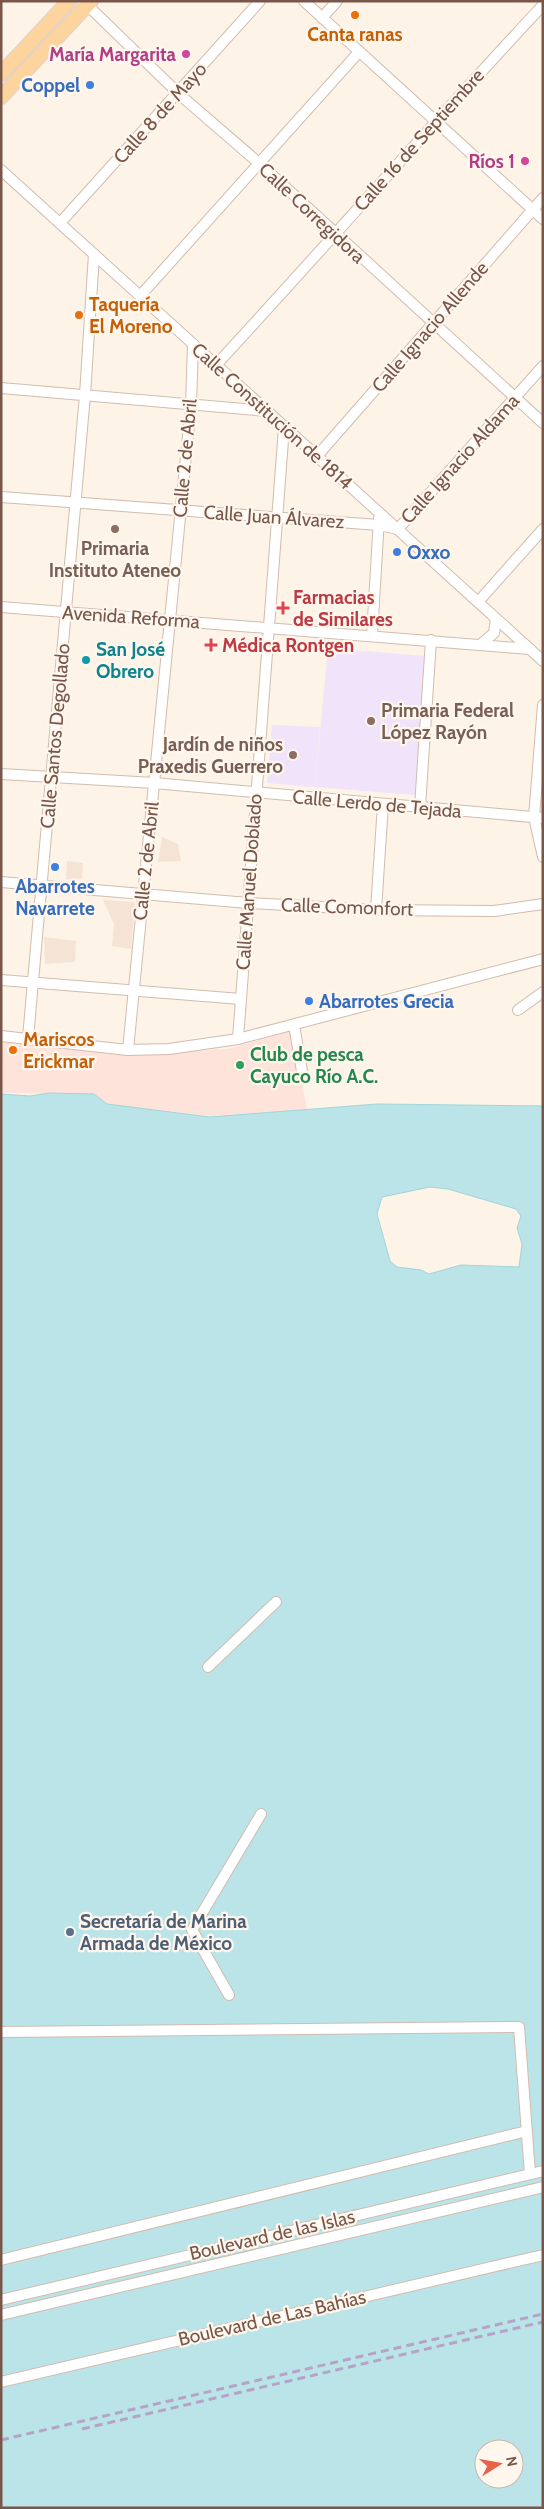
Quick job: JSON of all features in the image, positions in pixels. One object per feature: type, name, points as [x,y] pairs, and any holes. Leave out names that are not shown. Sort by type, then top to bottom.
[{"type":"main road","points":[[1,74],[69,1]]},
{"type":"main road","points":[[1,97],[87,3]]},
{"type":"street","name":"Calle 8 de Mayo","points":[[60,223],[179,94],[260,1]]},
{"type":"street","points":[[304,1],[543,218]]},
{"type":"street","points":[[322,18],[338,1]]},
{"type":"street","name":"Calle Corregidora","points":[[87,3],[179,94],[260,164],[543,423]]},
{"type":"street","name":"Calle 16 de Septiembre","points":[[216,365],[336,235],[434,121],[543,5]]},
{"type":"street","points":[[140,296],[260,164],[358,52]]},
{"type":"street","name":"Calle Constitución de 1814","points":[[1,170],[543,661]]},
{"type":"street","name":"Calle Ignacio Allende","points":[[317,456],[543,198]]},
{"type":"street","name":"Calle Santos Degollado","points":[[28,1038],[85,395],[94,254]]},
{"type":"street","name":"Calle 2 de Abril","points":[[128,1050],[191,405],[193,344]]},
{"type":"street","name":"Calle Ignacio Aldama","points":[[398,529],[543,366]]},
{"type":"street","points":[[1,388],[267,411]]},
{"type":"street","name":"Calle Manuel Doblado","points":[[238,1039],[284,426]]},
{"type":"street","name":"Calle Juan Álvarez","points":[[1,496],[379,525],[398,529]]},
{"type":"street","points":[[372,636],[379,525],[378,512]]},
{"type":"street","points":[[478,602],[543,529]]},
{"type":"street","name":"Avenida Reforma","points":[[1,607],[530,649]]},
{"type":"street","points":[[481,644],[494,633],[496,626],[496,619],[489,612]]},
{"type":"street","points":[[420,807],[431,640]]},
{"type":"street","points":[[543,705],[538,818],[543,857]]},
{"type":"street","name":"Calle Lerdo de Tejada","points":[[1,774],[154,784],[538,818]]},
{"type":"street","points":[[376,910],[383,804]]},
{"type":"street","name":"Calle Comonfort","points":[[1,882],[248,903],[376,910],[494,911],[543,904]]},
{"type":"street","points":[[1,1036],[128,1050],[169,1048],[238,1039],[543,960]]},
{"type":"street","points":[[1,980],[241,999]]},
{"type":"street","points":[[518,1010],[543,992]]},
{"type":"street","points":[[294,1025],[303,1077]]},
{"type":"street","points":[[208,1667],[276,1602]]},
{"type":"street","points":[[229,1995],[192,1930],[261,1814]]},
{"type":"street","points":[[1,2032],[519,2027],[530,2174]]},
{"type":"street","points":[[1,2260],[526,2131]]},
{"type":"street","name":"Boulevard de las Islas","points":[[1,2300],[543,2171]]},
{"type":"street","name":"Boulevard de las Islas","points":[[1,2315],[543,2186]]},
{"type":"street","name":"Boulevard de Las Bahías","points":[[1,2382],[543,2255]]},
{"type":"shaded area","name":"Primaria Federal López Rayón","points":[[328,648],[425,656],[416,795],[315,787]]},
{"type":"shaded area","name":"Jardín de niños Praxedis Guerrero","points":[[272,725],[320,727],[315,787],[267,783]]},
{"type":"shaded area","points":[[162,837],[178,844],[181,861],[158,862]]},
{"type":"shaded area","points":[[67,861],[83,863],[82,879],[66,879]]},
{"type":"shaded area","points":[[103,900],[135,902],[131,949],[112,946],[114,924]]},
{"type":"shaded area","points":[[44,937],[76,941],[75,962],[45,964]]},
{"type":"shaded area","points":[[293,1030],[307,1110],[210,1116],[107,1104],[94,1094],[1,1093],[1,1042],[127,1053],[228,1049]]},
{"type":"water","points":[[49,1093],[94,1094],[107,1104],[210,1117],[377,1104],[543,1106],[543,2508],[1,2508],[1,1094],[30,1096]],"holes":[[[430,1187],[448,1189],[516,1209],[521,1216],[517,1228],[522,1244],[519,1267],[461,1265],[429,1274],[421,1270],[397,1267],[390,1261],[377,1214],[382,1197]]]},
{"type":"railway","points":[[1,2440],[543,2314]]},
{"type":"railway","points":[[82,2429],[543,2322]]},
{"type":"place","name":"Canta ranas","points":[[355,15]]},
{"type":"place","name":"María Margarita","points":[[186,54]]},
{"type":"place","name":"Coppel","points":[[90,85]]},
{"type":"place","name":"Ríos 1","points":[[525,161]]},
{"type":"place","name":"Taquería El Moreno","points":[[79,315]]},
{"type":"place","name":"Primaria Instituto Ateneo","points":[[115,529]]},
{"type":"place","name":"Oxxo","points":[[397,552]]},
{"type":"place","name":"Farmacias de Similares","points":[[283,608]]},
{"type":"place","name":"Médica Rontgen","points":[[211,645]]},
{"type":"place","name":"San José Obrero","points":[[86,660]]},
{"type":"place","name":"Primaria Federal López Rayón","points":[[371,721]]},
{"type":"place","name":"Jardín de niños Praxedis Guerrero","points":[[293,755]]},
{"type":"place","name":"Abarrotes Navarrete","points":[[55,867]]},
{"type":"place","name":"Abarrotes Grecia","points":[[309,1001]]},
{"type":"place","name":"Mariscos Erickmar","points":[[13,1050]]},
{"type":"place","name":"Club de pesca Cayuco Río A.C.","points":[[240,1065]]},
{"type":"place","name":"Secretaría de Marina Armada de México","points":[[70,1932]]}]
